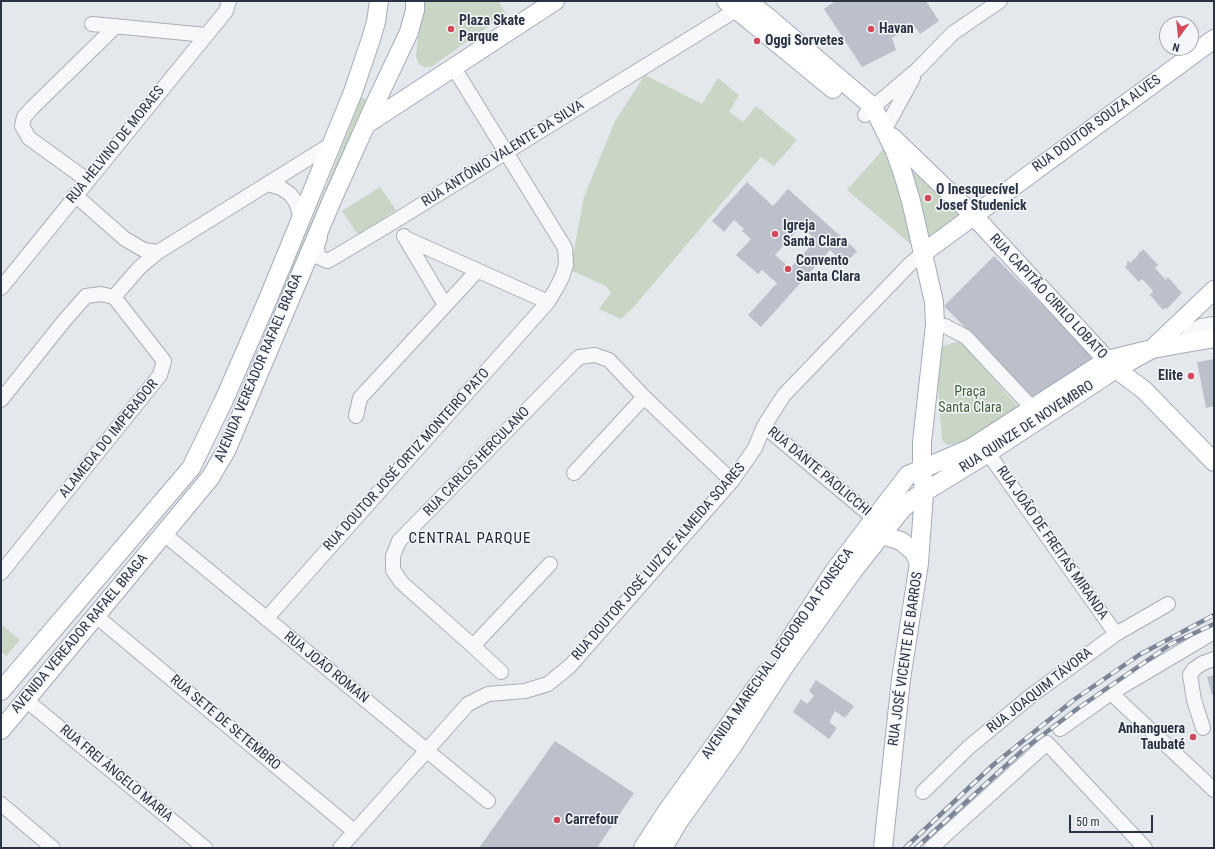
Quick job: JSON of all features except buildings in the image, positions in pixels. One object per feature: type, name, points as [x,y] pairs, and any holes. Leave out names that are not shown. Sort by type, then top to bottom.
[{"type":"main road","name":"AVENIDA VEREADOR RAFAEL BRAGA","points":[[1,691],[191,468],[224,400],[353,92],[373,34],[379,1]]},
{"type":"main road","name":"AVENIDA VEREADOR RAFAEL BRAGA","points":[[1,730],[210,478],[226,451],[332,200],[375,104],[410,32],[415,10],[415,1]]},
{"type":"main road","points":[[366,124],[555,1]]},
{"type":"main road","points":[[740,4],[768,10],[869,111],[885,129]]},
{"type":"main road","points":[[740,4],[869,111]]},
{"type":"main road","name":"RUA DOUTOR SOUZA ALVES","points":[[923,253],[1214,39]]},
{"type":"main road","points":[[353,92],[360,91],[368,93],[372,97],[375,104]]},
{"type":"main road","name":"RUA CAPITÃO CIRILO LOBATO","points":[[885,129],[973,215],[1111,365],[1144,390],[1214,462]]},
{"type":"main road","name":"RUA JOSÉ VICENTE DE BARROS","points":[[883,848],[901,679],[920,563],[924,493],[922,442],[935,325],[934,302],[911,201],[895,151],[885,129]]},
{"type":"main road","name":"RUA QUINZE DE NOVEMBRO","points":[[922,469],[970,448],[1032,408],[1111,365],[1152,349],[1214,290]]},
{"type":"main road","points":[[1152,349],[1214,338]]},
{"type":"main road","points":[[244,353],[240,381],[244,385],[254,384]]},
{"type":"main road","name":"RUA QUINZE DE NOVEMBRO","points":[[924,493],[988,453],[1111,365]]},
{"type":"main road","points":[[224,400],[233,401],[237,407],[233,434]]},
{"type":"main road","name":"AVENIDA MARECHAL DEODORO DA FONSECA","points":[[663,848],[679,821],[732,748],[782,670],[853,571],[908,476],[922,469]]},
{"type":"main road","name":"AVENIDA MARECHAL DEODORO DA FONSECA","points":[[643,848],[667,811],[770,668],[836,570],[878,527],[913,499],[924,493]]},
{"type":"main road","points":[[878,527],[907,546],[914,552],[920,563]]},
{"type":"street","name":"RUA HELVINO DE MORAES","points":[[3,281],[76,195],[226,11],[229,1]]},
{"type":"street","points":[[869,111],[918,69],[953,33],[1000,1]]},
{"type":"street","name":"RUA ANTÔNIO VALENTE DA SILVA","points":[[332,200],[317,247],[318,256],[328,261],[395,221],[740,4]]},
{"type":"street","points":[[92,24],[206,35]]},
{"type":"street","points":[[87,180],[29,138],[22,126],[24,117],[32,108],[116,26]]},
{"type":"street","name":"RUA DOUTOR JOSÉ ORTIZ MONTEIRO PATO","points":[[266,619],[548,302],[558,287],[562,277],[566,264],[565,248],[454,68]]},
{"type":"street","points":[[885,129],[918,69]]},
{"type":"street","points":[[1,400],[64,321],[86,296],[101,294],[114,297],[139,268],[158,252],[330,145]]},
{"type":"street","points":[[268,184],[281,188],[290,194],[296,202],[301,218]]},
{"type":"street","points":[[76,195],[125,239],[144,250],[158,252]]},
{"type":"street","points":[[395,221],[445,305]]},
{"type":"street","points":[[405,238],[548,302]]},
{"type":"street","name":"RUA DOUTOR JOSÉ LUIZ DE ALMEIDA SOARES","points":[[340,848],[468,704],[488,694],[525,691],[548,684],[570,666],[732,481],[755,448],[764,426],[784,395],[910,264],[923,253]]},
{"type":"street","points":[[356,416],[360,398],[477,271]]},
{"type":"street","name":"ALAMEDA DO IMPERADOR","points":[[1,573],[160,375],[164,361],[114,297]]},
{"type":"street","points":[[1183,343],[1194,330],[1201,326],[1214,324]]},
{"type":"street","points":[[935,325],[945,326],[966,337],[1032,408]]},
{"type":"street","name":"RUA CARLOS HERCULANO","points":[[501,672],[400,582],[393,570],[393,556],[399,541],[579,357],[595,355],[609,360],[644,397]]},
{"type":"street","points":[[574,473],[644,397],[732,481]]},
{"type":"street","name":"RUA DANTE PAOLICCHI","points":[[764,426],[878,527]]},
{"type":"street","name":"RUA JOÃO DE FREITAS MIRANDA","points":[[988,453],[1116,634]]},
{"type":"street","name":"RUA JOÃO ROMAN","points":[[164,534],[488,801]]},
{"type":"street","points":[[473,646],[550,564]]},
{"type":"street","name":"RUA JOAQUIM TÁVORA","points":[[923,792],[969,747],[1026,700],[1116,634],[1168,604]]},
{"type":"street","name":"RUA SETE DE SETEMBRO","points":[[96,616],[354,831]]},
{"type":"street","points":[[1060,729],[1111,693],[1214,632]]},
{"type":"street","points":[[1203,728],[1194,700],[1190,675],[1194,669],[1203,663],[1214,659]]},
{"type":"street","points":[[1111,693],[1214,790]]},
{"type":"street","name":"RUA FREI ÂNGELO MARIA","points":[[26,700],[206,848]]},
{"type":"street","points":[[932,848],[1047,743],[1145,848]]},
{"type":"street","points":[[1,804],[53,848]]},
{"type":"green space","name":"Plaza Skate Parque","points":[[421,1],[498,1],[506,14],[431,67],[425,67],[419,64],[416,57]]},
{"type":"green space","points":[[645,75],[702,104],[718,78],[739,95],[729,112],[743,122],[756,106],[797,140],[774,166],[761,157],[632,309],[621,319],[599,309],[611,293],[606,286],[570,270],[584,197],[615,121]]},
{"type":"green space","points":[[361,98],[364,98],[367,101],[326,203],[283,298],[280,295],[331,175]]},
{"type":"green space","points":[[886,146],[914,247],[847,190]]},
{"type":"green space","points":[[913,172],[961,214],[928,243]]},
{"type":"green space","points":[[380,187],[396,210],[358,235],[342,211]]},
{"type":"green space","name":"Praça Santa Clara","points":[[960,341],[1018,407],[962,443],[947,445],[942,440],[935,348]]},
{"type":"green space","points":[[1,624],[20,640],[6,656],[1,651]]},
{"type":"railway","points":[[905,848],[993,765],[1075,699],[1139,655],[1214,615]]},
{"type":"railway","points":[[916,848],[1024,749],[1077,709],[1171,644],[1214,624]]},
{"type":"place","name":"Plaza Skate Parque","points":[[451,29]]},
{"type":"place","name":"Havan","points":[[871,29]]},
{"type":"place","name":"Oggi Sorvetes","points":[[757,41]]},
{"type":"place","name":"O Inesquecível Josef Studenick","points":[[928,198]]},
{"type":"place","name":"Igreja Santa Clara","points":[[775,234]]},
{"type":"place","name":"Convento Santa Clara","points":[[788,269]]},
{"type":"place","name":"Elite","points":[[1191,376]]},
{"type":"place","name":"Anhanguera Taubaté","points":[[1193,737]]},
{"type":"place","name":"Carrefour","points":[[557,820]]},
{"type":"district","name":"CENTRAL PARQUE","points":[[470,539]]}]
